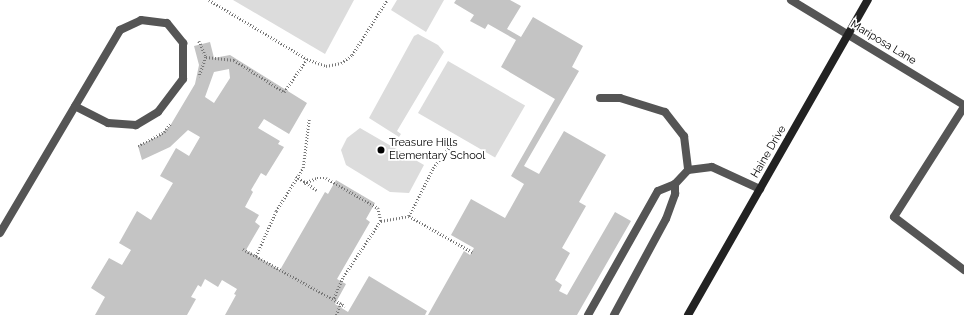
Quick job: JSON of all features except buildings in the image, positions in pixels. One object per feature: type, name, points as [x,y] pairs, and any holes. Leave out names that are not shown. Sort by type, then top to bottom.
[{"type":"street","name":"Mariposa Lane","points":[[791,0],[964,106]]},
{"type":"street","name":"Haine Drive","points":[[688,315],[868,0]]},
{"type":"street","points":[[0,233],[120,30],[142,20],[168,23],[183,43],[183,79],[158,112],[136,125],[108,123],[76,106]]},
{"type":"street","points":[[600,98],[620,98],[665,112],[684,136],[688,170]]},
{"type":"street","points":[[964,106],[894,217],[964,270]]},
{"type":"street","points":[[588,315],[658,190],[675,184],[688,170],[712,167],[760,189]]},
{"type":"street","points":[[614,315],[666,219],[676,194],[675,184]]},
{"type":"path","points":[[208,0],[307,59],[326,66],[342,63],[352,55],[387,0]]},
{"type":"path","points":[[206,57],[234,60],[284,92],[307,59]]},
{"type":"path","points":[[256,256],[276,210],[296,176],[303,168],[309,119]]},
{"type":"path","points":[[410,216],[433,168],[450,146]]},
{"type":"path","points":[[296,176],[304,183],[317,190]]},
{"type":"path","points":[[304,183],[317,178],[326,178],[378,208],[380,222],[343,278],[334,299]]},
{"type":"path","points":[[380,222],[410,216],[472,252]]},
{"type":"path","points":[[243,249],[303,284],[345,306]]},
{"type":"path","points":[[336,315],[341,304]]},
{"type":"shaded area","points":[[233,0],[354,0],[325,54]]},
{"type":"shaded area","points":[[397,0],[444,0],[426,32],[391,10]]},
{"type":"shaded area","points":[[418,34],[438,45],[444,52],[397,131],[401,134],[399,137],[369,118],[414,36]]},
{"type":"shaded area","points":[[448,61],[525,105],[495,157],[418,113]]},
{"type":"shaded area","points":[[360,128],[424,165],[409,193],[390,192],[346,165],[341,150],[347,138]]},
{"type":"place","name":"Treasure Hills Elementary School","points":[[381,150]]}]
